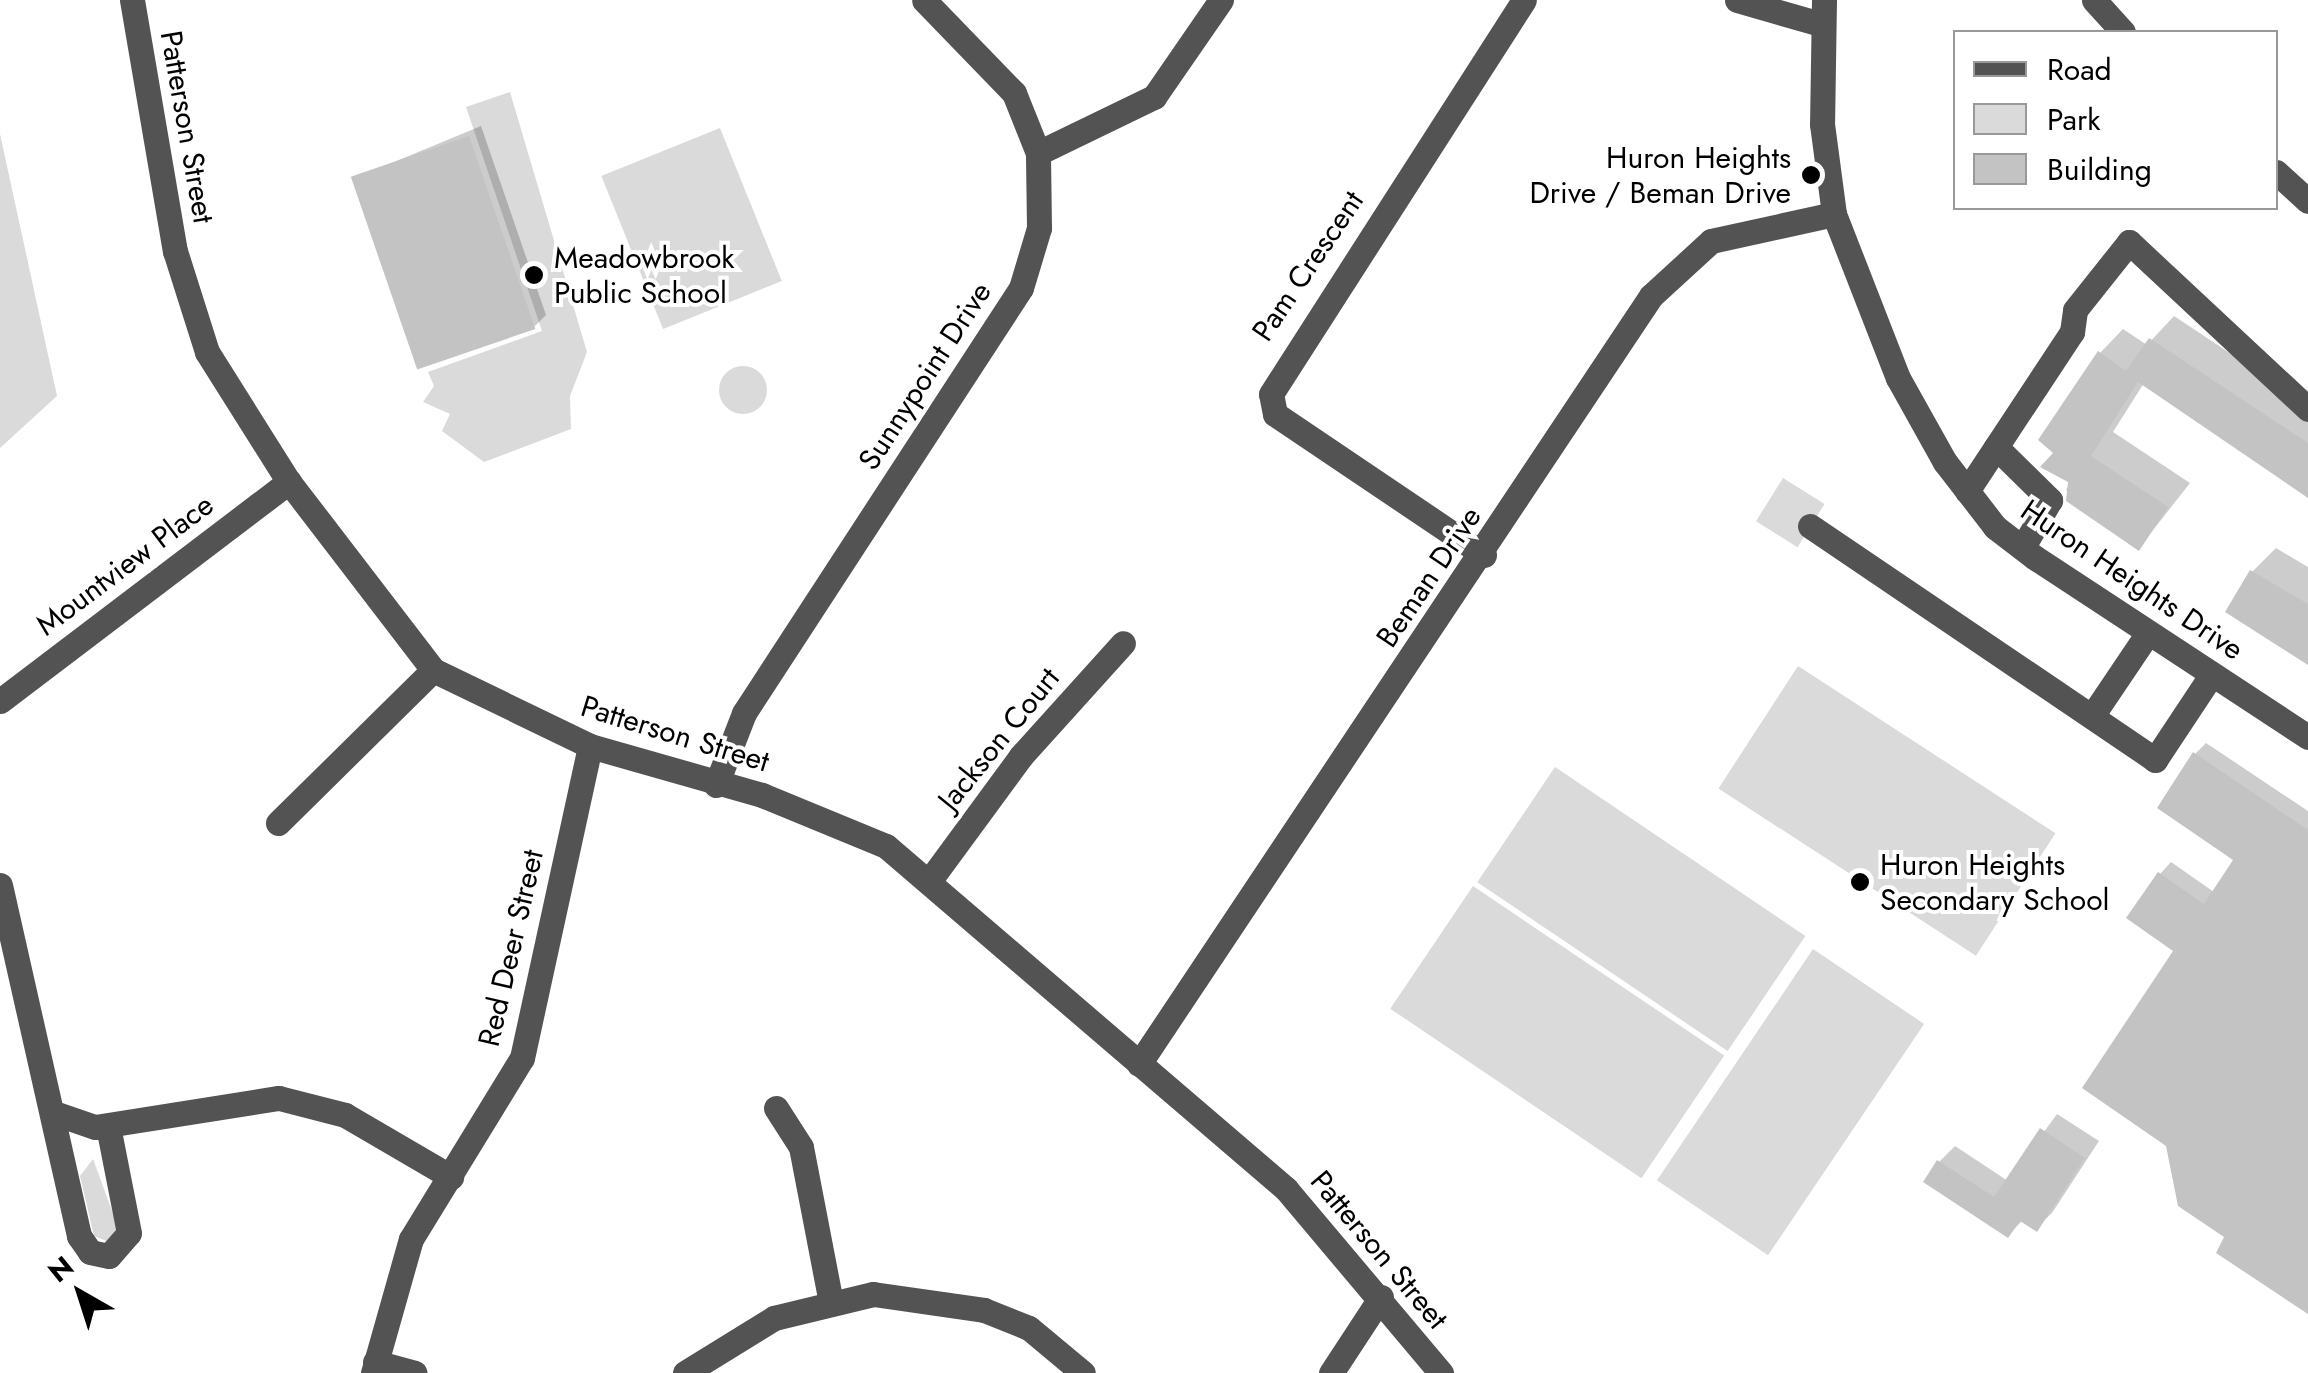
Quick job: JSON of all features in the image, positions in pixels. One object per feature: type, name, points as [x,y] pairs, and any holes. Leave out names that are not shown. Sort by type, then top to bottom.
[{"type":"street","name":"Patterson Street","points":[[132,0],[189,304],[207,352],[290,482],[433,670],[590,746],[856,828],[930,880],[1286,1189],[1381,1297],[1440,1373]]},
{"type":"street","name":"Sunnypoint Drive","points":[[716,784],[744,713],[1021,288],[1040,228],[1038,153],[1014,92],[924,0]]},
{"type":"street","points":[[1038,153],[1154,97],[1221,0]]},
{"type":"street","name":"Pam Crescent","points":[[1484,555],[1275,414],[1271,394],[1278,369],[1524,0]]},
{"type":"street","points":[[1737,0],[1822,12]]},
{"type":"street","points":[[2094,0],[2121,30]]},
{"type":"street","name":"Huron Heights Drive","points":[[1822,12],[1834,214],[1898,378],[1967,491],[2023,546],[2148,633],[2308,736]]},
{"type":"street","points":[[2278,174],[2308,201]]},
{"type":"street","name":"Beman Drive","points":[[1139,1064],[1684,259],[1712,241],[1834,214]]},
{"type":"street","points":[[1967,491],[2072,332],[2075,310],[2128,242],[2308,409]]},
{"type":"street","points":[[1996,447],[2046,486],[2050,500],[2023,546]]},
{"type":"street","name":"Mountview Place","points":[[0,701],[290,482]]},
{"type":"street","points":[[1810,526],[2155,760],[2212,674]]},
{"type":"street","points":[[2092,716],[2148,633]]},
{"type":"street","name":"Jackson Court","points":[[930,880],[1021,756],[1123,642]]},
{"type":"street","points":[[278,823],[433,670]]},
{"type":"street","name":"Red Deer Street","points":[[374,1368],[412,1239],[522,1058],[590,746]]},
{"type":"street","points":[[0,886],[57,1114],[79,1236],[90,1252],[109,1256],[129,1233],[108,1126]]},
{"type":"street","points":[[57,1114],[108,1126],[217,1101],[279,1098],[346,1115],[451,1177]]},
{"type":"street","points":[[776,1108],[801,1148],[831,1304]]},
{"type":"street","points":[[684,1373],[774,1318],[831,1304],[920,1296],[984,1310],[1029,1328],[1083,1373]]},
{"type":"street","points":[[1331,1373],[1381,1297]]},
{"type":"street","points":[[374,1368],[415,1373]]},
{"type":"green space","points":[[510,92],[587,352],[570,396],[571,429],[484,462],[442,431],[450,414],[423,402],[434,386],[428,372],[542,331],[466,107]]},
{"type":"green space","points":[[720,128],[782,281],[663,329],[601,176]]},
{"type":"green space","points":[[0,134],[57,396],[0,448]]},
{"type":"green space","points":[[743,366],[760,373],[767,390],[760,407],[743,414],[726,407],[719,390],[726,373]]},
{"type":"green space","points":[[1783,478],[1825,504],[1798,547],[1756,521]]},
{"type":"green space","points":[[1798,666],[2055,833],[1976,956],[1718,788]]},
{"type":"green space","points":[[1555,767],[1805,936],[1728,1051],[1477,882]]},
{"type":"green space","points":[[1473,886],[1724,1055],[1641,1178],[1390,1009]]},
{"type":"green space","points":[[1813,949],[1924,1024],[1768,1255],[1657,1180]]},
{"type":"green space","points":[[93,1159],[119,1230],[109,1242],[94,1236],[80,1176]]},
{"type":"building","points":[[469,136],[535,329],[417,370],[351,177]]},
{"type":"building","points":[[2149,338],[2308,443],[2308,498],[2138,382],[2091,456],[2168,507],[2139,551],[2066,501],[2068,482],[2040,467],[2053,453],[2038,440],[2098,351],[2126,371]]},
{"type":"building","points":[[2250,570],[2308,604],[2308,665],[2225,612]]},
{"type":"building","points":[[2193,752],[2308,830],[2308,1314],[2216,1253],[2224,1237],[2178,1206],[2166,1146],[2082,1088],[2173,951],[2126,918],[2158,872],[2204,904],[2233,860],[2157,808]]},
{"type":"building","points":[[2040,1128],[2085,1158],[2037,1232],[2020,1221],[2008,1238],[1923,1182],[1937,1160],[1994,1197]]},
{"type":"place","name":"Huron Heights Drive / Beman Drive","points":[[1811,175]]},
{"type":"place","name":"Meadowbrook Public School","points":[[534,275]]},
{"type":"place","name":"Huron Heights Secondary School","points":[[1860,882]]}]
